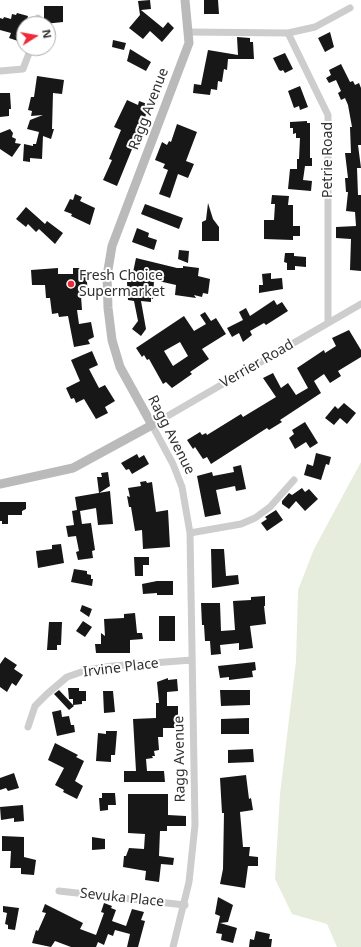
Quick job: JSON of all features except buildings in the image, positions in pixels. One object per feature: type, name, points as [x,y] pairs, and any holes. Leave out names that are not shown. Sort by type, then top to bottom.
[{"type":"main road","name":"Ragg Avenue","points":[[152,425],[120,367],[112,340],[108,308],[108,276],[112,246],[189,43],[185,0]]},
{"type":"main road","points":[[0,484],[73,468],[152,425]]},
{"type":"street","points":[[189,32],[288,33],[315,27],[350,8]]},
{"type":"street","name":"Petrie Road","points":[[288,33],[328,115],[328,323]]},
{"type":"street","points":[[0,72],[23,69],[28,56]]},
{"type":"street","name":"Verrier Road","points":[[152,425],[361,304]]},
{"type":"street","name":"Ragg Avenue","points":[[152,425],[173,464],[182,487],[190,533],[195,825],[194,852],[185,905],[174,947]]},
{"type":"street","points":[[190,533],[241,524],[255,518],[274,503],[294,480]]},
{"type":"street","name":"Irvine Place","points":[[28,727],[36,706],[46,694],[67,677],[87,670],[112,666],[192,660]]},
{"type":"street","name":"Sevuka Place","points":[[59,891],[185,905]]},
{"type":"green space","points":[[361,462],[361,947],[337,947],[327,924],[292,914],[275,879],[280,794],[296,661],[298,590],[314,549]]},
{"type":"place","name":"Fresh Choice Supermarket","points":[[71,284]]}]
